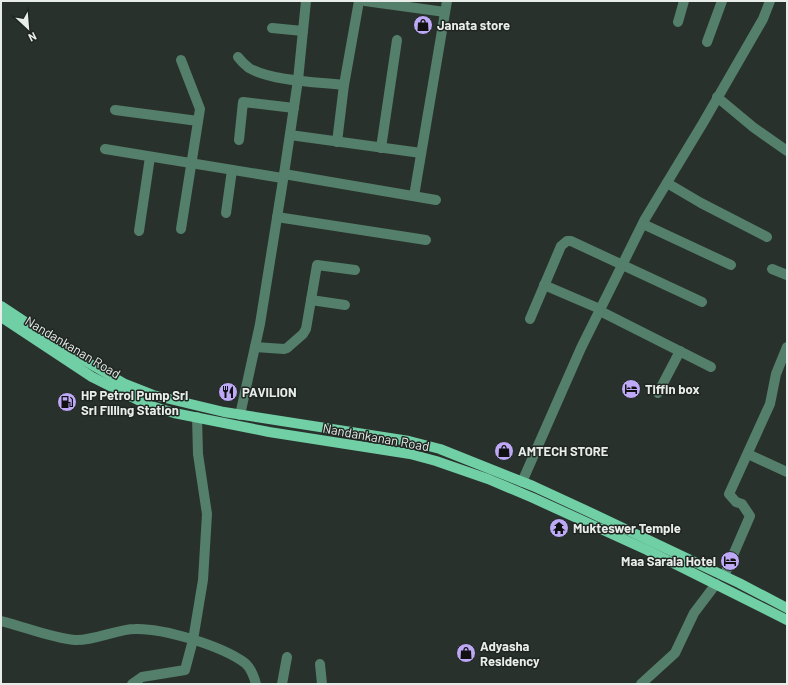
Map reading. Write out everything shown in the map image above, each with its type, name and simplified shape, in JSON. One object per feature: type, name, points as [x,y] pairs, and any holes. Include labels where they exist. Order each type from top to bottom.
[{"type":"main road","name":"Nandankanan Road","points":[[1,306],[76,356],[125,384],[153,395],[240,415],[409,441],[440,449],[591,512],[787,608]]},
{"type":"main road","name":"Nandankanan Road","points":[[1,317],[92,377],[148,405],[174,413],[265,431],[410,454],[436,461],[488,479],[533,498],[647,550],[787,620]]},
{"type":"main road","points":[[265,431],[267,420]]},
{"type":"street","points":[[240,415],[255,347],[277,217],[298,80],[306,1]]},
{"type":"street","points":[[337,142],[344,85],[359,1]]},
{"type":"street","points":[[370,1],[445,12]]},
{"type":"street","points":[[414,196],[447,1]]},
{"type":"street","points":[[678,22],[684,1]]},
{"type":"street","points":[[707,42],[722,1]]},
{"type":"street","points":[[522,482],[581,348],[643,224],[764,19],[770,1]]},
{"type":"street","points":[[272,28],[303,31]]},
{"type":"street","points":[[381,148],[397,40]]},
{"type":"street","points":[[238,57],[248,67],[266,74],[298,80],[344,85]]},
{"type":"street","points":[[181,60],[200,108],[181,229]]},
{"type":"street","points":[[717,97],[753,127],[787,151]]},
{"type":"street","points":[[239,140],[243,102],[294,108]]},
{"type":"street","points":[[115,110],[198,121]]},
{"type":"street","points":[[290,135],[421,153]]},
{"type":"street","points":[[105,149],[232,170],[283,176],[436,200]]},
{"type":"street","points":[[139,231],[150,157]]},
{"type":"street","points":[[226,214],[232,170]]},
{"type":"street","points":[[667,183],[701,203],[767,237]]},
{"type":"street","points":[[277,217],[426,240]]},
{"type":"street","points":[[643,224],[731,265]]},
{"type":"street","points":[[530,319],[561,246],[567,241],[571,241],[702,302]]},
{"type":"street","points":[[255,347],[280,350],[287,348],[305,332],[317,265],[354,270]]},
{"type":"street","points":[[772,269],[787,275]]},
{"type":"street","points":[[544,285],[600,310],[711,367]]},
{"type":"street","points":[[311,300],[345,306]]},
{"type":"street","points":[[724,576],[750,516],[742,504],[736,502],[730,494],[770,404],[776,374],[787,347]]},
{"type":"street","points":[[658,393],[680,351]]},
{"type":"street","points":[[132,684],[142,677],[185,670],[193,640],[203,580],[207,514],[198,454],[197,417]]},
{"type":"street","points":[[748,454],[787,472]]},
{"type":"street","points":[[641,684],[675,653],[694,614],[716,584]]},
{"type":"street","points":[[1,621],[37,632],[76,640],[103,636],[134,628],[163,631],[228,653],[246,663],[250,668],[256,684]]},
{"type":"street","points":[[282,684],[287,658]]},
{"type":"street","points":[[320,664],[322,684]]},
{"type":"street","points":[[159,674],[161,684]]},
{"type":"place","name":"Janata store","points":[[423,25]]},
{"type":"place","name":"Tiffin box","points":[[631,389]]},
{"type":"place","name":"PAVILION","points":[[228,392]]},
{"type":"place","name":"HP Petrol Pump Sri Sri Filling Station","points":[[67,402]]},
{"type":"place","name":"AMTECH STORE","points":[[504,451]]},
{"type":"place","name":"Mukteswer Temple","points":[[559,528]]},
{"type":"place","name":"Maa Sarala Hotel","points":[[730,561]]},
{"type":"place","name":"Adyasha Residency","points":[[466,653]]}]
